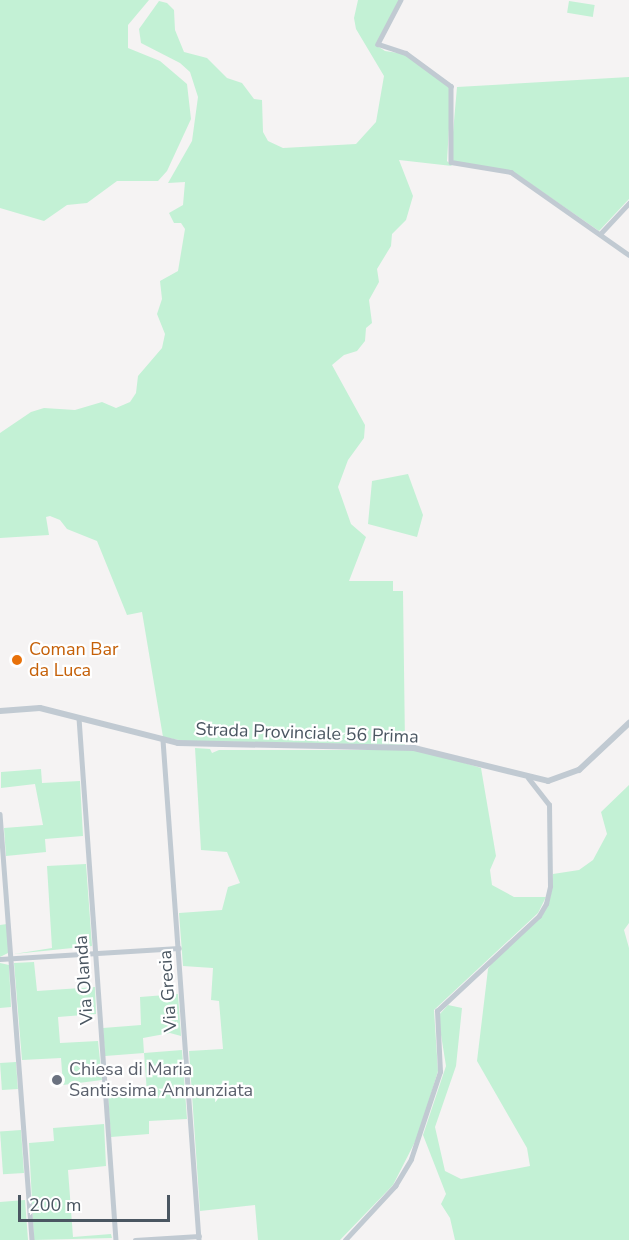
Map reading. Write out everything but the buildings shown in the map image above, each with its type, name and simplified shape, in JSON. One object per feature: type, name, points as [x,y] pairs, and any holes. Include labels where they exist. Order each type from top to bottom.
[{"type":"street","points":[[401,0],[378,44],[382,49],[406,52],[450,86],[451,162],[511,172],[629,255]]},
{"type":"street","points":[[600,234],[629,203]]},
{"type":"street","name":"Strada Provinciale 56 Prima","points":[[0,711],[31,707],[163,740],[229,746],[407,747],[548,781],[573,773],[629,723]]},
{"type":"street","name":"Via Olanda","points":[[79,718],[116,1240]]},
{"type":"street","name":"Via Grecia","points":[[163,740],[199,1238]]},
{"type":"street","points":[[345,1240],[395,1186],[417,1143],[440,1072],[437,1011],[539,916],[546,904],[550,886],[549,805],[528,778]]},
{"type":"street","points":[[0,814],[32,1240]]},
{"type":"street","points":[[0,959],[179,948]]},
{"type":"street","points":[[135,1240],[199,1238]]},
{"type":"green space","points":[[0,0],[149,0],[128,25],[128,48],[160,61],[187,84],[191,119],[167,171],[158,181],[117,181],[87,203],[67,205],[44,221],[0,208]]},
{"type":"green space","points":[[358,0],[399,0],[376,45],[385,51],[405,54],[449,86],[451,95],[447,161],[452,166],[399,160],[413,196],[406,220],[392,234],[391,246],[377,269],[379,282],[369,300],[372,323],[366,328],[365,341],[357,351],[344,355],[332,365],[365,425],[364,438],[348,460],[338,487],[351,524],[366,537],[349,581],[393,581],[393,591],[403,591],[405,745],[184,741],[163,737],[142,612],[127,615],[97,541],[67,529],[60,520],[50,516],[46,517],[49,535],[0,538],[0,433],[31,412],[44,408],[75,410],[102,402],[116,408],[130,402],[136,393],[138,376],[162,348],[165,334],[157,314],[162,299],[160,281],[178,271],[185,229],[181,223],[174,223],[169,213],[183,205],[185,182],[168,183],[192,141],[198,97],[190,72],[180,63],[141,43],[139,29],[159,1],[167,3],[174,10],[175,30],[184,52],[207,58],[227,78],[242,83],[254,99],[262,100],[263,132],[268,141],[283,148],[356,144],[376,122],[384,76],[356,29],[354,18]]},
{"type":"green space","points":[[569,1],[595,5],[593,17],[567,13]]},
{"type":"green space","points":[[629,77],[629,199],[599,231],[512,171],[454,162],[451,155],[457,87]]},
{"type":"green space","points":[[408,474],[423,515],[417,537],[368,524],[372,481]]},
{"type":"green space","points":[[195,748],[210,749],[212,753],[219,750],[407,750],[429,752],[481,768],[496,856],[490,870],[492,885],[514,897],[546,897],[538,913],[434,1010],[438,1071],[418,1136],[393,1185],[340,1240],[258,1240],[255,1205],[200,1211],[189,1051],[223,1049],[219,1001],[211,1000],[213,968],[183,966],[179,913],[222,910],[228,887],[240,883],[227,852],[201,850]]},
{"type":"green space","points":[[41,769],[42,783],[80,781],[83,836],[45,839],[46,852],[6,856],[4,828],[43,825],[35,784],[1,788],[1,772]]},
{"type":"green space","points":[[629,785],[629,923],[624,930],[629,948],[629,1240],[455,1240],[450,1218],[441,1204],[446,1194],[423,1135],[446,1066],[438,1016],[448,1005],[462,1008],[456,1066],[435,1127],[445,1171],[461,1179],[530,1166],[527,1148],[477,1061],[488,969],[496,956],[542,916],[550,898],[553,874],[579,870],[593,860],[607,834],[601,812]]},
{"type":"green space","points":[[86,864],[92,946],[14,954],[52,948],[47,866]]},
{"type":"green space","points":[[7,924],[10,952],[0,957],[0,925]]},
{"type":"green space","points":[[34,962],[37,991],[95,987],[96,1014],[58,1017],[60,1043],[98,1041],[102,1080],[63,1085],[61,1058],[22,1060],[14,963]]},
{"type":"green space","points":[[0,963],[9,965],[11,1007],[0,1008]]},
{"type":"green space","points":[[178,994],[181,1036],[170,1033],[143,1038],[144,1053],[105,1056],[103,1028],[141,1025],[140,997]]},
{"type":"green space","points":[[182,1050],[187,1119],[149,1121],[149,1134],[111,1137],[108,1096],[147,1093],[144,1053]]},
{"type":"green space","points":[[16,1062],[18,1089],[2,1090],[0,1063]]},
{"type":"green space","points":[[104,1124],[106,1166],[68,1170],[73,1237],[111,1234],[112,1238],[34,1240],[29,1143],[54,1141],[53,1128]]},
{"type":"green space","points":[[21,1130],[24,1173],[3,1174],[0,1131]]},
{"type":"green space","points":[[25,1200],[28,1240],[0,1240],[0,1202]]},
{"type":"place","name":"Coman Bar da Luca","points":[[17,660]]},
{"type":"place","name":"Chiesa di Maria Santissima Annunziata","points":[[57,1080]]}]
